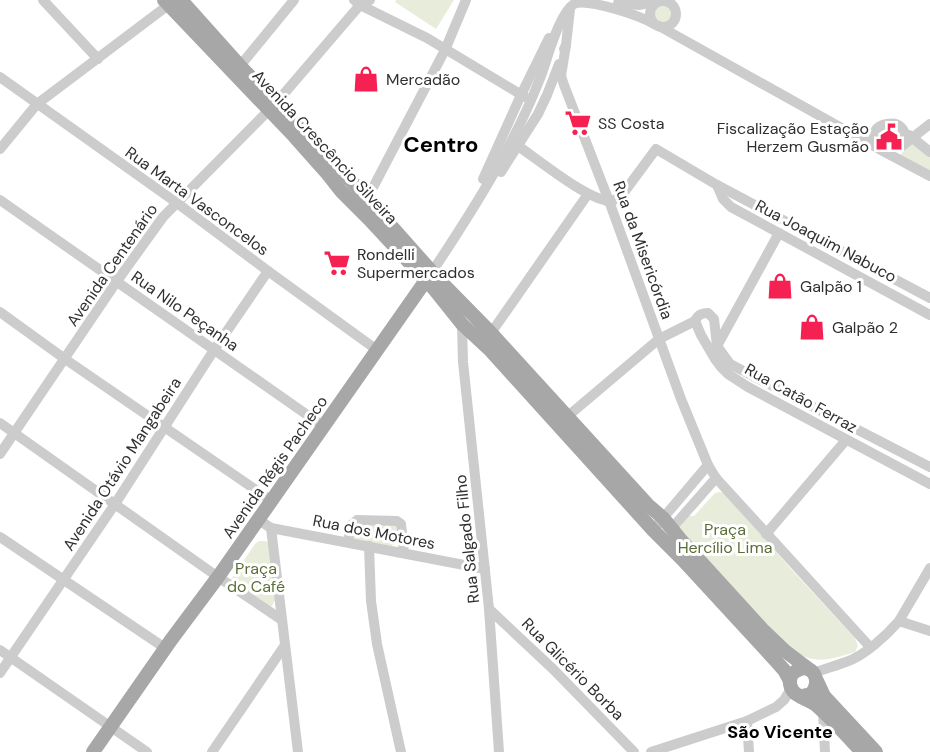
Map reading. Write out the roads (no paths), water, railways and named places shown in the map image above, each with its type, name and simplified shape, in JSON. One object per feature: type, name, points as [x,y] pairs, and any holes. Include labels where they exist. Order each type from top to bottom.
[{"type":"main road","name":"Avenida Crescêncio Silveira","points":[[172,1],[240,66],[326,172],[346,186],[487,338],[653,530]]},
{"type":"main road","name":"Avenida Crescêncio Silveira","points":[[172,1],[273,107]]},
{"type":"main road","name":"Avenida Crescêncio Silveira","points":[[429,276],[462,324],[487,338],[568,416],[667,523]]},
{"type":"main road","name":"Avenida Régis Pacheco","points":[[93,752],[165,648],[259,520],[429,276]]},
{"type":"main road","points":[[667,523],[762,630],[814,675],[824,696],[876,752]]},
{"type":"main road","points":[[653,530],[777,661],[794,689],[824,712],[862,752]]},
{"type":"main road","points":[[801,669],[814,675],[817,686],[811,694],[794,689],[793,673],[797,670],[801,669]]},
{"type":"street","points":[[42,0],[98,58]]},
{"type":"street","points":[[240,66],[294,0]]},
{"type":"street","points":[[363,204],[445,50],[466,0]]},
{"type":"street","points":[[607,0],[637,5],[665,1],[670,3],[676,13],[672,23],[666,27],[656,25],[650,17],[653,5],[659,2]]},
{"type":"street","points":[[0,149],[37,104],[172,1]]},
{"type":"street","points":[[361,2],[541,106]]},
{"type":"street","name":"Avenida Centenário","points":[[0,454],[163,217],[273,107],[361,2]]},
{"type":"street","points":[[570,3],[602,4],[638,15],[930,176]]},
{"type":"street","points":[[570,3],[562,18],[516,142],[588,194],[609,201]]},
{"type":"street","points":[[566,45],[570,3]]},
{"type":"street","name":"Avenida Régis Pacheco","points":[[461,228],[521,95],[570,3]]},
{"type":"street","name":"Avenida Régis Pacheco","points":[[429,276],[489,189],[516,142],[541,106],[566,45]]},
{"type":"street","name":"Rua da Misericórdia","points":[[566,45],[561,76],[564,85],[681,399],[708,465]]},
{"type":"street","name":"Rua Marta Vasconcelos","points":[[0,77],[177,203],[376,350]]},
{"type":"street","points":[[930,124],[913,137],[896,151],[889,153],[881,150],[874,138],[881,125],[890,123],[901,128],[913,137],[930,152]]},
{"type":"street","points":[[901,128],[904,139],[902,146]]},
{"type":"street","name":"Rua Joaquim Nabuco","points":[[609,201],[622,195],[656,149],[717,185],[930,298]]},
{"type":"street","name":"Rua Joaquim Nabuco","points":[[717,185],[727,204],[930,315]]},
{"type":"street","points":[[487,338],[588,194]]},
{"type":"street","name":"Rua Nilo Peçanha","points":[[0,200],[323,426]]},
{"type":"street","points":[[717,346],[779,233]]},
{"type":"street","name":"Avenida Otávio Mangabeira","points":[[0,673],[268,272]]},
{"type":"street","points":[[0,312],[272,501]]},
{"type":"street","points":[[568,416],[659,339],[695,321],[697,316],[703,313],[708,313],[714,319],[717,346]]},
{"type":"street","name":"Rua Catão Ferraz","points":[[695,321],[715,359],[728,374],[748,387],[930,484]]},
{"type":"street","name":"Rua Salgado Filho","points":[[462,324],[463,362],[489,609],[499,752]]},
{"type":"street","name":"Rua Catão Ferraz","points":[[717,346],[726,359],[737,368],[930,467]]},
{"type":"street","points":[[0,423],[282,620]]},
{"type":"street","points":[[766,534],[846,440]]},
{"type":"street","points":[[667,523],[708,465],[716,478],[870,647]]},
{"type":"street","points":[[653,530],[667,523],[716,478]]},
{"type":"street","name":"Rua dos Motores","points":[[259,520],[271,528],[485,569]]},
{"type":"street","points":[[348,542],[351,525],[357,520],[396,521],[401,524],[404,553]]},
{"type":"street","points":[[271,528],[298,752]]},
{"type":"street","points":[[0,537],[165,648]]},
{"type":"street","points":[[369,546],[371,601],[377,644],[401,752]]},
{"type":"street","points":[[814,675],[859,656],[893,628],[930,568]]},
{"type":"street","name":"Rua Glicério Borba","points":[[489,609],[553,669],[634,752]]},
{"type":"street","points":[[899,621],[930,631]]},
{"type":"street","points":[[212,752],[285,645]]},
{"type":"street","points":[[0,650],[147,752]]},
{"type":"street","points":[[651,752],[747,721],[776,707],[794,689]]},
{"type":"street","points":[[824,712],[825,752]]},
{"type":"street","points":[[747,721],[749,752]]},
{"type":"place","name":"Mercadão","points":[[366,79]]},
{"type":"place","name":"SS Costa","points":[[578,123]]},
{"type":"place","name":"Fiscalização Estação Herzem Gusmão","points":[[889,137]]},
{"type":"place","name":"Rondelli Supermercados","points":[[337,263]]},
{"type":"place","name":"Galpão 1","points":[[780,286]]},
{"type":"place","name":"Galpão 2","points":[[812,327]]},
{"type":"district","name":"Centro","points":[[441,144]]},
{"type":"district","name":"São Vicente","points":[[780,732]]},
{"type":"park label","name":"Praça Hercílio Lima","points":[[725,538]]},
{"type":"park label","name":"Praça do Café","points":[[256,577]]}]
